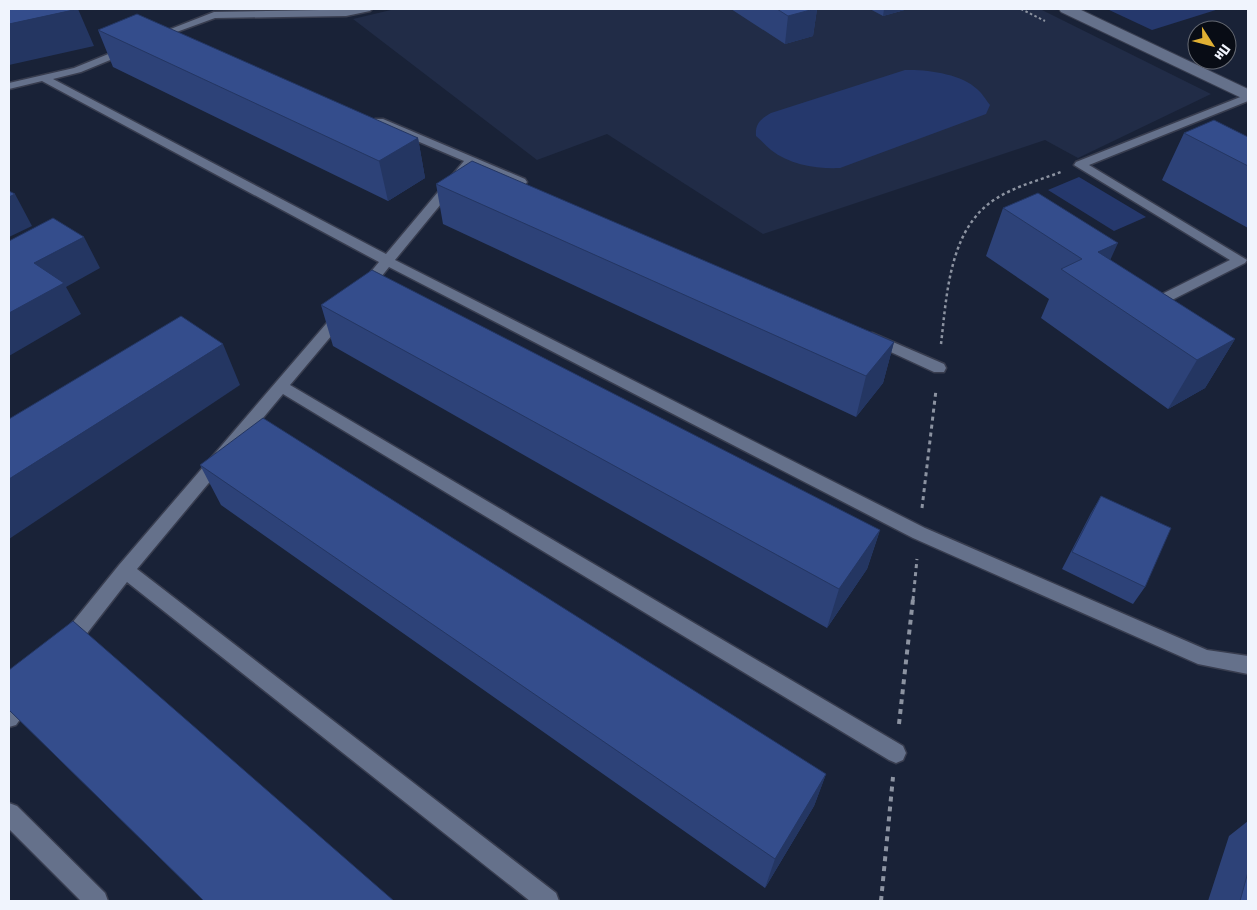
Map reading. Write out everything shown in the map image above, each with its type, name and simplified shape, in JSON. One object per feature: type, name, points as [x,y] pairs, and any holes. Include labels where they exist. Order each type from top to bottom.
[{"type":"street","points":[[1067,9],[1248,97]]},
{"type":"lane","points":[[186,40],[163,34],[214,15],[306,11],[346,14],[367,9]]},
{"type":"lane","points":[[9,86],[76,70],[140,44]]},
{"type":"lane","points":[[43,78],[388,261],[919,533],[1205,658],[1248,665]]},
{"type":"lane","points":[[1080,165],[1248,97]]},
{"type":"lane","points":[[370,117],[534,188]]},
{"type":"lane","points":[[58,656],[125,570],[388,261],[471,160]]},
{"type":"lane","points":[[1080,165],[1240,260],[1161,300]]},
{"type":"lane","points":[[858,332],[938,368]]},
{"type":"lane","points":[[280,386],[896,753]]},
{"type":"lane","points":[[125,570],[548,901]]},
{"type":"lane","points":[[9,718],[33,687]]},
{"type":"lane","points":[[9,814],[96,901]]},
{"type":"path","points":[[881,901],[919,533],[949,282],[962,240],[978,212],[994,198],[1080,165]]},
{"type":"shaded area","points":[[395,9],[1040,9],[1211,94],[1078,158],[1045,140],[763,234],[607,134],[537,160],[353,19]]},
{"type":"shaded area","points":[[1107,9],[1219,9],[1152,30]]},
{"type":"shaded area","points":[[905,70],[923,70],[953,76],[970,84],[981,92],[990,105],[986,114],[840,168],[813,167],[795,163],[778,155],[756,136],[759,122],[771,113]]},
{"type":"shaded area","points":[[1079,177],[1146,217],[1114,231],[1048,190]]},
{"type":"building","points":[[9,9],[78,9],[9,24]]},
{"type":"building","points":[[777,9],[814,9],[788,16]]},
{"type":"building","points":[[137,14],[418,138],[379,161],[98,30]]},
{"type":"building","points":[[1214,120],[1248,137],[1248,166],[1184,133]]},
{"type":"building","points":[[472,161],[894,342],[866,376],[436,184]]},
{"type":"building","points":[[9,191],[15,194],[9,197]]},
{"type":"building","points":[[1038,193],[1118,243],[1098,252],[1235,339],[1197,360],[1061,269],[1082,259],[1003,208]]},
{"type":"building","points":[[53,218],[84,237],[34,263],[64,283],[9,313],[9,241]]},
{"type":"building","points":[[372,270],[880,530],[839,589],[321,305]]},
{"type":"building","points":[[181,316],[223,344],[9,479],[9,419]]},
{"type":"building","points":[[263,418],[826,774],[775,859],[200,465]]},
{"type":"building","points":[[1101,496],[1171,528],[1145,587],[1072,552]]},
{"type":"building","points":[[73,621],[394,901],[204,901],[9,710],[9,670]]},
{"type":"building","points":[[1248,872],[1248,901],[1240,901]]}]
